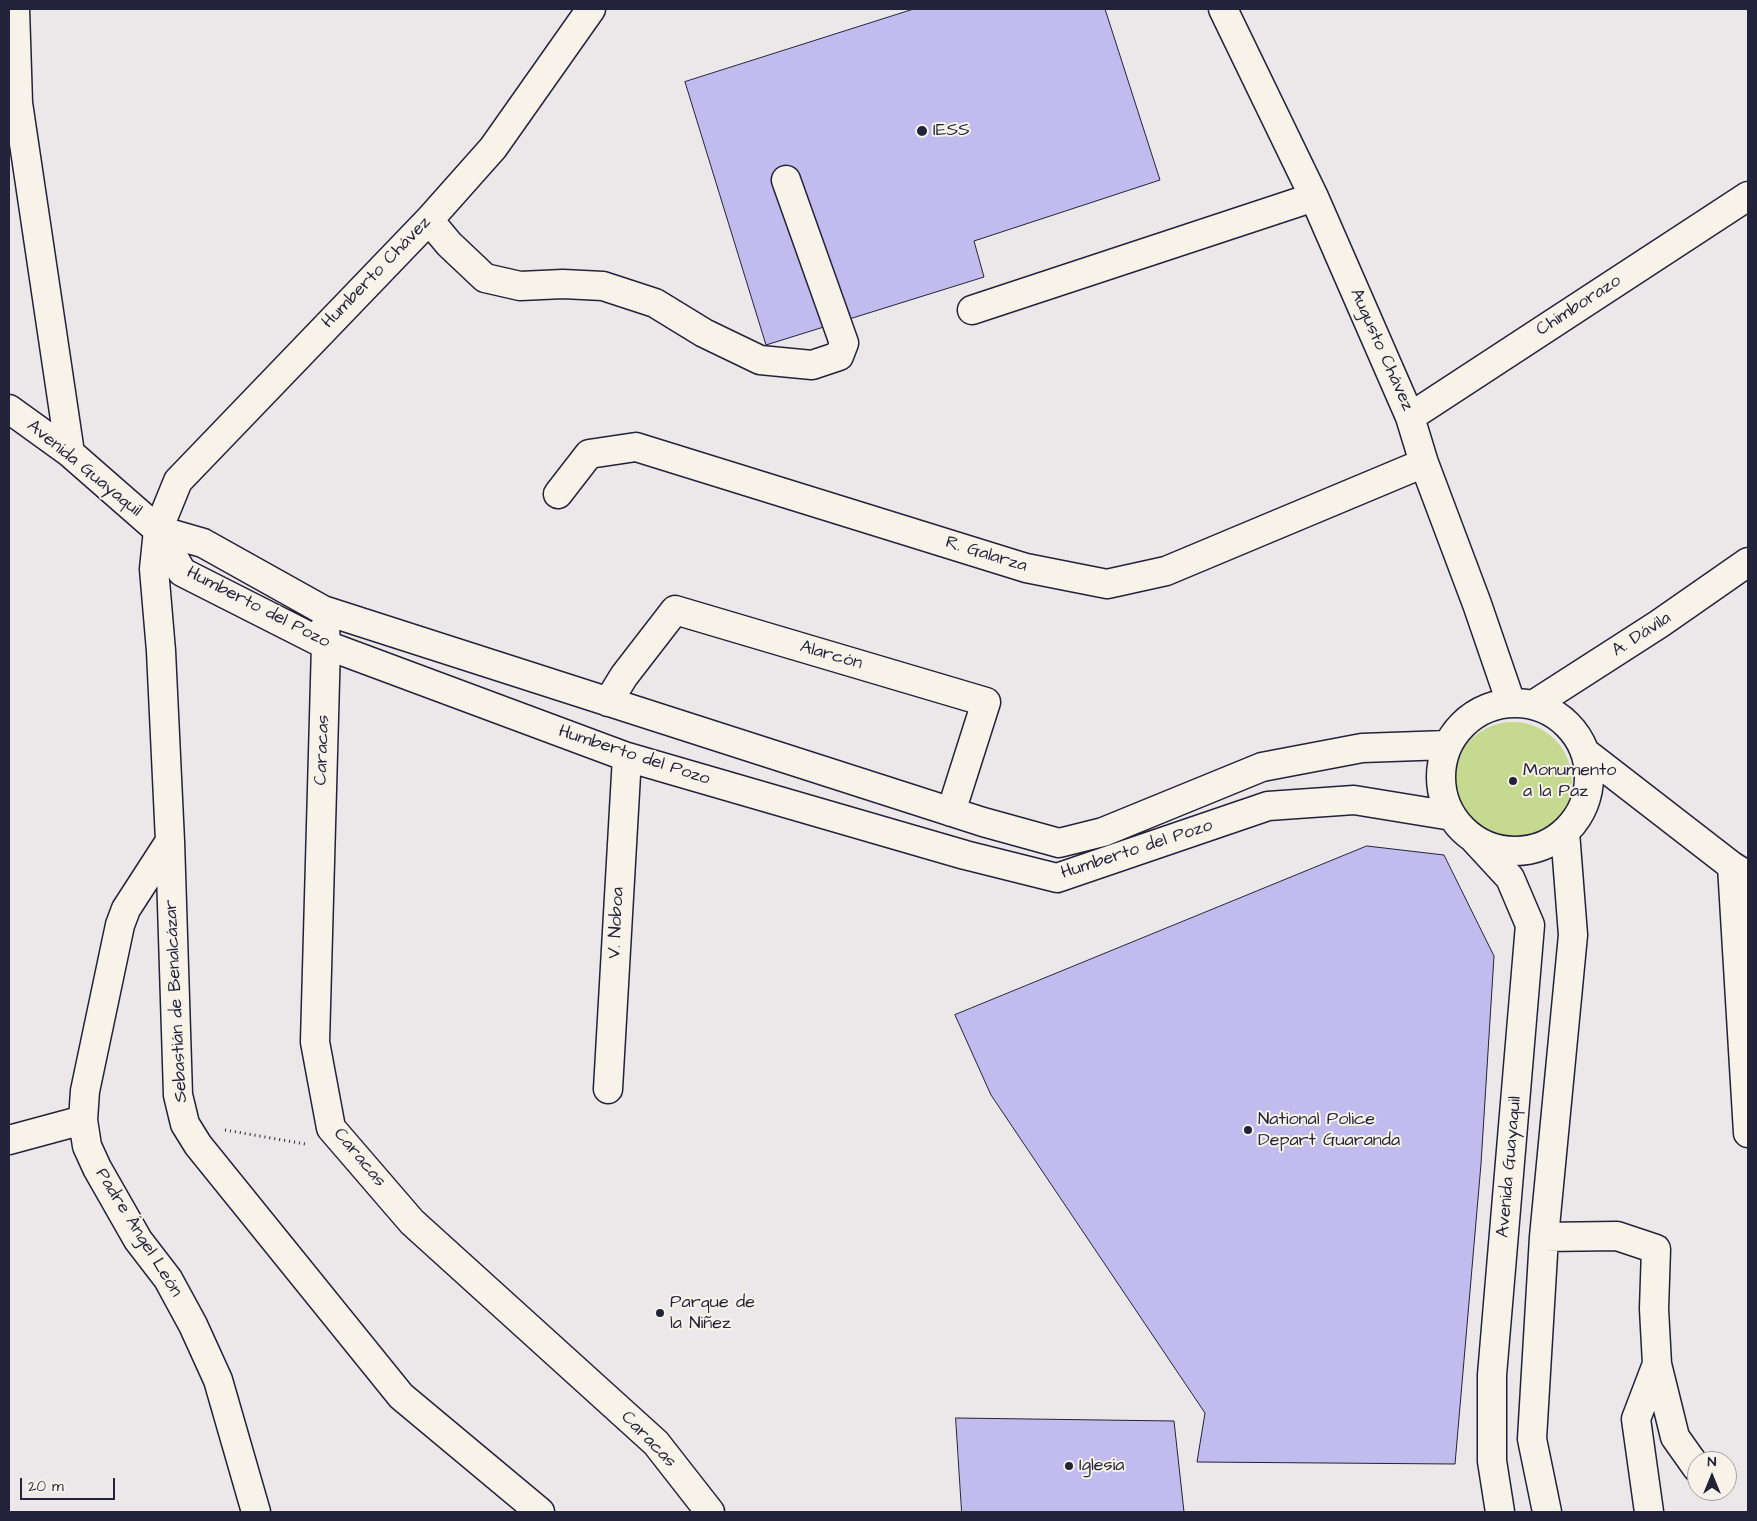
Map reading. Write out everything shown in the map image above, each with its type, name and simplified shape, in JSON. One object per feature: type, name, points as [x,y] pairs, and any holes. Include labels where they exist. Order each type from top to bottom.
[{"type":"street","points":[[15,9],[18,103],[70,453]]},
{"type":"street","name":"Humberto Chávez","points":[[158,530],[178,481],[429,220],[493,148],[590,9]]},
{"type":"street","name":"Augusto Chávez","points":[[1223,9],[1314,197],[1410,417],[1424,464],[1477,604],[1522,704]]},
{"type":"street","points":[[429,220],[449,244],[485,278],[520,286],[563,284],[604,286],[655,303],[704,333],[760,360],[812,365],[839,356],[844,343],[786,180]]},
{"type":"street","name":"Chimborazo","points":[[1410,417],[1748,196]]},
{"type":"street","points":[[972,310],[1314,197]]},
{"type":"street","name":"Avenida Guayaquil","points":[[9,409],[70,453],[158,530]]},
{"type":"street","name":"R. Galarza","points":[[558,494],[589,454],[636,447],[1026,568],[1107,584],[1166,571],[1424,464]]},
{"type":"street","name":"Humberto del Pozo","points":[[158,530],[203,543],[323,610],[951,812],[1059,843],[1103,832],[1262,766],[1362,748],[1447,745]]},
{"type":"street","name":"Humberto del Pozo","points":[[158,530],[182,572],[326,645],[627,757],[965,855],[1057,878],[1268,806],[1354,800],[1452,816]]},
{"type":"street","name":"Sebastián de Benalcázar","points":[[158,530],[154,569],[161,651],[170,840],[178,1095],[186,1124],[198,1145],[401,1396],[540,1512]]},
{"type":"street","name":"A. Dávila","points":[[1522,704],[1659,624],[1748,562]]},
{"type":"street","name":"Caracas","points":[[323,610],[326,645],[315,1042],[331,1128],[412,1222],[656,1442],[710,1512]]},
{"type":"street","name":"Alarcón","points":[[608,702],[624,676],[675,610],[986,702],[951,812]]},
{"type":"street","points":[[1522,704],[1556,715],[1574,731],[1586,753],[1590,774],[1588,795],[1579,815],[1565,832],[1544,845],[1521,851],[1496,849],[1474,839],[1462,829],[1452,816],[1442,793],[1440,769],[1447,745],[1458,728],[1473,715],[1491,706],[1522,704]]},
{"type":"street","points":[[1586,753],[1740,871],[1748,1134]]},
{"type":"street","name":"V. Noboa","points":[[608,1088],[627,757]]},
{"type":"street","points":[[1547,1512],[1532,1439],[1544,1238],[1573,935],[1565,832]]},
{"type":"street","name":"Avenida Guayaquil","points":[[1474,839],[1510,878],[1530,926],[1492,1375],[1492,1461],[1500,1512]]},
{"type":"street","name":"Padre Ángel León","points":[[170,840],[126,909],[120,926],[85,1091],[83,1120],[87,1146],[97,1168],[138,1240],[168,1279],[193,1324],[218,1380],[256,1512]]},
{"type":"street","points":[[9,1140],[83,1120]]},
{"type":"street","points":[[1544,1238],[1617,1236],[1656,1249],[1654,1309],[1657,1364],[1675,1437],[1687,1454]]},
{"type":"street","points":[[1649,1512],[1636,1420],[1657,1364]]},
{"type":"path","points":[[186,1124],[352,1152]]},
{"type":"green space","points":[[1513,722],[1535,727],[1546,732],[1562,748],[1567,759],[1572,781],[1567,803],[1562,814],[1546,830],[1535,835],[1513,840],[1491,835],[1480,830],[1464,814],[1459,803],[1454,781],[1459,759],[1464,748],[1480,732],[1491,727]]},
{"type":"building","name":"IESS","points":[[914,9],[1105,9],[1160,180],[974,241],[984,277],[766,345],[685,82]]},
{"type":"building","name":"National Police Depart Guaranda","points":[[1367,846],[1444,855],[1494,956],[1481,1164],[1455,1464],[1197,1462],[1205,1413],[991,1095],[955,1015]]},
{"type":"building","name":"Iglesia","points":[[956,1418],[1174,1421],[1184,1512],[962,1512]]},
{"type":"place","name":"IESS","points":[[922,131]]},
{"type":"place","name":"Monumento a la Paz","points":[[1513,781]]},
{"type":"place","name":"National Police Depart Guaranda","points":[[1248,1130]]},
{"type":"place","name":"Parque de la Niñez","points":[[660,1313]]},
{"type":"place","name":"Iglesia","points":[[1069,1466]]}]
